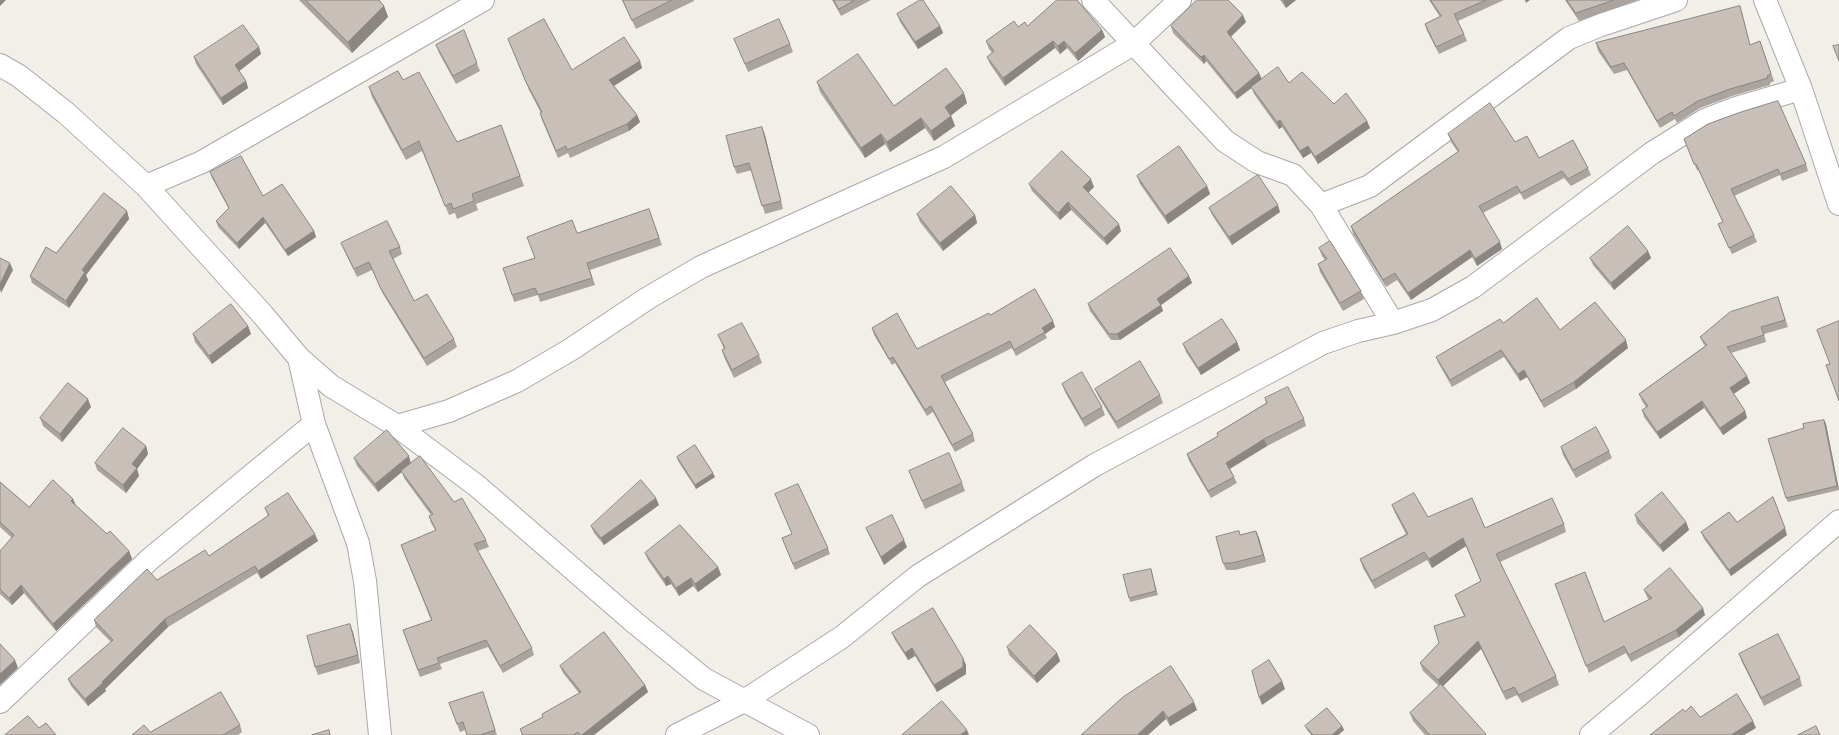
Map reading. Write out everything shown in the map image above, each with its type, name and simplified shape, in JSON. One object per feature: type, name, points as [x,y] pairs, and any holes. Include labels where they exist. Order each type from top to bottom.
[{"type":"street","points":[[146,186],[202,162],[483,0]]},
{"type":"street","points":[[1093,0],[1225,141],[1256,162],[1293,175],[1321,205],[1393,323]]},
{"type":"street","points":[[397,426],[449,411],[517,381],[570,350],[648,298],[701,267],[944,157],[1133,44],[1180,0]]},
{"type":"street","points":[[1321,205],[1370,186],[1569,38],[1601,25],[1676,0]]},
{"type":"street","points":[[1765,0],[1801,89],[1839,204]]},
{"type":"street","points":[[0,65],[19,76],[66,113],[146,186],[263,315],[299,358],[331,386],[397,426],[477,486],[634,622],[704,679],[808,735]]},
{"type":"street","points":[[677,735],[744,701],[842,637],[918,576],[1096,465],[1323,343],[1358,330],[1393,323],[1432,310],[1473,287],[1652,153],[1705,120],[1736,108],[1801,89]]},
{"type":"street","points":[[299,358],[314,424],[358,543],[365,581],[380,735]]},
{"type":"street","points":[[0,702],[150,559],[314,424]]},
{"type":"street","points":[[1591,735],[1839,521]]},
{"type":"building","points":[[306,0],[379,0],[384,6],[348,42]]},
{"type":"building","points":[[623,0],[672,0],[632,20]]},
{"type":"building","points":[[834,0],[855,0],[839,9]]},
{"type":"building","points":[[920,0],[923,0],[940,26],[915,42],[897,14]]},
{"type":"building","points":[[1057,0],[1077,0],[1102,30],[1075,53],[1064,41],[1058,46],[1053,41],[1003,78],[987,57],[994,51],[986,41],[1014,21],[1018,27],[1025,22],[1027,26]]},
{"type":"building","points":[[1197,0],[1228,0],[1243,15],[1227,32],[1259,73],[1235,93],[1204,55],[1201,57],[1171,26]]},
{"type":"building","points":[[1431,0],[1486,0],[1454,14],[1464,34],[1436,47],[1425,24],[1441,16]]},
{"type":"building","points":[[1567,0],[1614,0],[1576,13]]},
{"type":"building","points":[[1740,6],[1750,45],[1760,41],[1771,74],[1767,76],[1768,78],[1730,89],[1698,101],[1674,116],[1672,112],[1657,121],[1624,63],[1611,67],[1596,43]]},
{"type":"building","points":[[544,19],[572,70],[624,37],[640,61],[609,80],[637,115],[627,124],[567,150],[566,146],[556,151],[540,113],[542,112],[526,82],[508,39]]},
{"type":"building","points":[[779,19],[790,44],[745,64],[734,39]]},
{"type":"building","points":[[243,25],[259,47],[235,65],[246,81],[221,98],[194,57]]},
{"type":"building","points":[[464,30],[477,63],[453,76],[436,45]]},
{"type":"building","points":[[1839,45],[1839,61],[1833,46]]},
{"type":"building","points":[[858,54],[894,106],[946,68],[964,93],[945,107],[951,116],[931,131],[921,118],[887,142],[881,134],[861,148],[817,82]]},
{"type":"building","points":[[1278,67],[1289,83],[1302,72],[1334,104],[1346,93],[1367,121],[1315,157],[1308,146],[1300,151],[1280,120],[1277,122],[1251,87]]},
{"type":"building","points":[[398,71],[403,80],[419,72],[457,142],[501,125],[520,176],[472,194],[474,201],[453,209],[451,203],[445,206],[419,141],[402,150],[369,87]]},
{"type":"building","points":[[1778,101],[1806,164],[1780,174],[1778,169],[1731,189],[1754,235],[1729,248],[1718,224],[1723,222],[1696,164],[1694,164],[1684,139],[1708,124]]},
{"type":"building","points":[[1490,103],[1515,142],[1527,136],[1539,158],[1573,140],[1588,168],[1568,179],[1562,171],[1521,193],[1517,186],[1479,206],[1500,242],[1475,259],[1470,250],[1408,293],[1395,273],[1383,280],[1351,226],[1459,151],[1448,134]]},
{"type":"building","points":[[762,127],[781,201],[762,206],[749,163],[734,167],[726,136]]},
{"type":"building","points":[[1179,146],[1207,186],[1165,216],[1137,176]]},
{"type":"building","points":[[1062,151],[1091,179],[1083,187],[1119,224],[1104,238],[1068,202],[1058,213],[1029,184]]},
{"type":"building","points":[[241,156],[263,196],[282,184],[314,231],[285,250],[263,217],[237,243],[216,221],[229,208],[210,172]]},
{"type":"building","points":[[1258,175],[1278,205],[1229,237],[1209,208]]},
{"type":"building","points":[[951,186],[975,215],[940,243],[917,214]]},
{"type":"building","points":[[104,193],[127,211],[82,270],[85,272],[66,301],[30,276],[46,247],[56,253]]},
{"type":"building","points":[[649,209],[659,238],[587,263],[592,278],[538,295],[535,288],[512,295],[503,268],[535,258],[527,237],[572,220],[577,233]]},
{"type":"building","points":[[387,221],[400,247],[389,251],[414,301],[427,294],[454,339],[424,358],[380,287],[369,262],[354,269],[341,243]]},
{"type":"building","points":[[1628,226],[1648,251],[1611,283],[1590,258]]},
{"type":"building","points":[[1330,241],[1361,291],[1340,303],[1318,264],[1327,259],[1319,248]]},
{"type":"building","points":[[1170,248],[1189,276],[1157,299],[1161,305],[1117,334],[1109,334],[1088,304]]},
{"type":"building","points":[[0,258],[10,263],[0,284]]},
{"type":"building","points":[[1035,289],[1053,321],[1042,328],[1045,332],[1014,350],[1010,341],[941,376],[973,434],[952,445],[931,406],[925,410],[893,357],[889,359],[872,328],[897,313],[917,349],[989,313],[990,315]]},
{"type":"building","points":[[1778,297],[1785,320],[1761,327],[1764,335],[1727,347],[1747,376],[1730,388],[1745,411],[1720,428],[1702,401],[1657,432],[1642,410],[1648,406],[1639,394],[1707,345],[1700,337],[1730,312]]},
{"type":"building","points":[[1537,298],[1560,330],[1595,302],[1626,340],[1574,382],[1541,401],[1524,370],[1518,374],[1501,350],[1450,380],[1436,357],[1500,319],[1503,323]]},
{"type":"building","points":[[231,304],[248,326],[209,356],[193,334]]},
{"type":"building","points":[[1222,319],[1237,342],[1198,368],[1183,344]]},
{"type":"building","points":[[1839,321],[1839,401],[1826,365],[1830,364],[1817,330]]},
{"type":"building","points":[[742,323],[759,355],[732,370],[722,350],[725,348],[718,335]]},
{"type":"building","points":[[1140,361],[1160,395],[1116,422],[1095,389]]},
{"type":"building","points":[[1082,372],[1102,407],[1082,419],[1062,384]]},
{"type":"building","points":[[68,383],[88,399],[60,434],[40,418]]},
{"type":"building","points":[[1288,387],[1304,419],[1264,439],[1226,463],[1234,477],[1208,491],[1187,454],[1218,436],[1217,433],[1267,403],[1265,398]]},
{"type":"building","points":[[1824,420],[1837,486],[1786,498],[1768,439],[1804,428],[1803,424]]},
{"type":"building","points":[[1596,427],[1609,451],[1573,470],[1561,447]]},
{"type":"building","points":[[123,428],[146,446],[132,464],[137,468],[123,485],[95,463]]},
{"type":"building","points":[[387,430],[409,456],[375,484],[354,458]]},
{"type":"building","points":[[695,445],[713,473],[695,485],[677,457]]},
{"type":"building","points":[[949,453],[962,483],[922,501],[909,471]]},
{"type":"building","points":[[420,456],[454,502],[462,498],[486,540],[474,544],[532,648],[500,666],[486,640],[437,658],[439,663],[418,670],[403,630],[432,620],[401,545],[436,530],[429,516],[433,514],[401,471]]},
{"type":"building","points":[[53,480],[73,499],[71,501],[107,534],[110,531],[129,551],[53,624],[21,585],[9,598],[0,589],[0,551],[14,535],[0,522],[0,482],[29,507]]},
{"type":"building","points":[[641,480],[656,498],[601,538],[591,526]]},
{"type":"building","points":[[798,484],[828,548],[793,564],[782,538],[792,534],[775,494]]},
{"type":"building","points":[[1662,492],[1686,522],[1660,545],[1635,515]]},
{"type":"building","points":[[288,493],[315,534],[258,571],[255,566],[165,619],[102,682],[103,683],[85,699],[68,679],[113,640],[94,620],[147,569],[157,580],[205,550],[209,556],[269,515],[265,508]]},
{"type":"building","points":[[1414,493],[1428,517],[1472,498],[1485,528],[1552,498],[1564,524],[1496,554],[1556,676],[1519,695],[1514,687],[1503,692],[1478,641],[1438,680],[1420,663],[1439,643],[1434,626],[1465,616],[1455,595],[1481,581],[1463,538],[1429,559],[1424,552],[1372,581],[1360,559],[1408,534],[1392,505]]},
{"type":"building","points":[[1773,497],[1785,528],[1729,570],[1701,532],[1729,512],[1737,522]]},
{"type":"building","points":[[892,515],[904,540],[881,557],[866,528]]},
{"type":"building","points":[[680,525],[718,567],[695,584],[691,578],[676,588],[668,576],[664,579],[645,553]]},
{"type":"building","points":[[1239,531],[1240,535],[1256,531],[1263,555],[1232,563],[1223,563],[1216,537]]},
{"type":"building","points":[[1670,568],[1703,608],[1676,630],[1629,655],[1624,646],[1586,666],[1555,584],[1585,572],[1604,622],[1652,598],[1644,590]]},
{"type":"building","points":[[1151,569],[1156,591],[1129,598],[1123,575]]},
{"type":"building","points":[[933,608],[963,658],[963,667],[934,685],[912,648],[905,653],[892,633]]},
{"type":"building","points":[[350,624],[358,655],[315,667],[307,636]]},
{"type":"building","points":[[1030,625],[1057,653],[1034,676],[1007,647]]},
{"type":"building","points":[[604,632],[645,685],[582,735],[578,732],[573,735],[523,735],[520,729],[543,717],[542,714],[581,692],[560,666]]},
{"type":"building","points":[[1778,634],[1800,678],[1761,698],[1739,654]]},
{"type":"building","points":[[0,644],[15,660],[0,674]]},
{"type":"building","points":[[1269,660],[1282,681],[1259,697],[1252,671]]},
{"type":"building","points":[[1171,666],[1194,702],[1168,718],[1163,711],[1137,735],[1081,735],[1123,697]]},
{"type":"building","points":[[1441,684],[1486,734],[1485,735],[1430,735],[1410,713]]},
{"type":"building","points":[[221,692],[240,725],[223,735],[132,735],[144,725],[150,732]]},
{"type":"building","points":[[483,692],[495,730],[480,735],[467,735],[463,722],[457,724],[449,703]]},
{"type":"building","points":[[1737,694],[1753,721],[1731,735],[1650,735],[1683,709],[1685,712],[1691,706],[1700,717]]},
{"type":"building","points":[[942,701],[967,730],[960,735],[902,735]]},
{"type":"building","points":[[1327,708],[1342,726],[1332,735],[1313,735],[1305,726]]},
{"type":"building","points":[[28,716],[39,728],[46,723],[56,735],[5,735]]},
{"type":"building","points":[[1816,726],[1820,735],[1798,735]]},
{"type":"building","points":[[329,730],[330,735],[312,735]]}]
